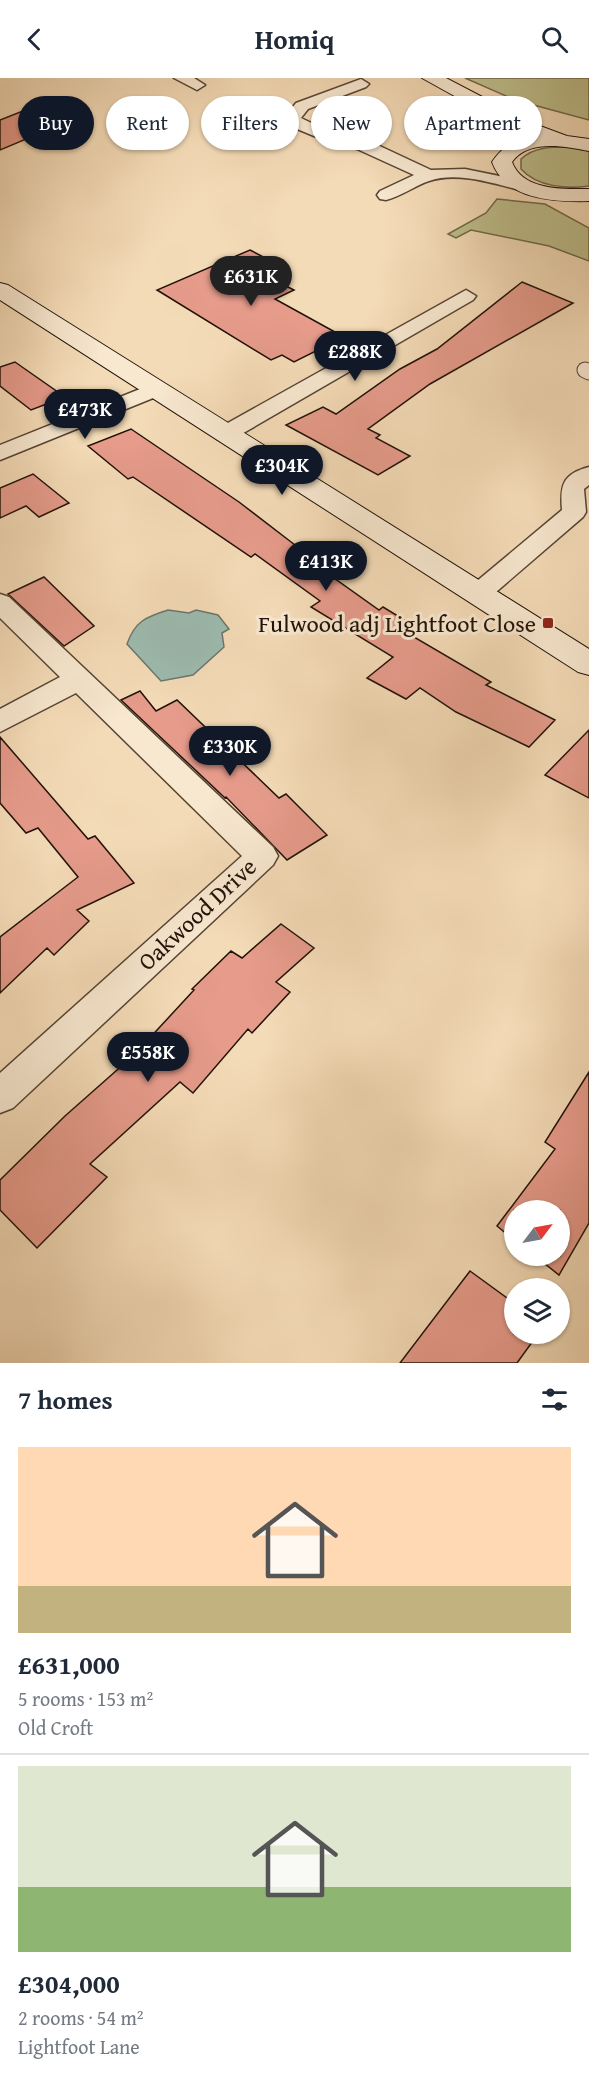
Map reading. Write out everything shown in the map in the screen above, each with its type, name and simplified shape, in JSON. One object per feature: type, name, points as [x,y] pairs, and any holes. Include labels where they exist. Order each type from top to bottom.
[{"type":"main road","points":[[431,78],[459,89],[533,132],[582,143]]},
{"type":"main road","points":[[459,89],[496,134],[503,169],[510,178],[523,186],[557,195],[589,212]]},
{"type":"main road","points":[[503,160],[520,147],[540,142],[582,143]]},
{"type":"main road","points":[[557,195],[589,195]]},
{"type":"main road","points":[[0,290],[225,434],[480,592],[589,664]]},
{"type":"street","points":[[299,110],[302,106],[361,84]]},
{"type":"street","points":[[299,124],[320,133],[363,145],[429,176]]},
{"type":"street","points":[[458,174],[503,160]]},
{"type":"street","points":[[386,195],[429,176],[458,174],[491,178],[523,186]]},
{"type":"street","points":[[225,434],[466,296]]},
{"type":"street","points":[[0,453],[155,389]]},
{"type":"street","points":[[480,592],[574,512],[572,487],[589,474]]},
{"type":"street","name":"Oakwood Drive","points":[[0,603],[262,856],[0,1095]]},
{"type":"street","points":[[0,722],[78,679]]},
{"type":"green space","points":[[465,78],[589,78],[589,120],[542,107],[542,96],[506,96]]},
{"type":"green space","points":[[567,147],[589,151],[589,186],[571,187],[544,183],[535,180],[521,169],[521,159],[526,155],[549,148]]},
{"type":"green space","points":[[497,199],[545,204],[589,228],[589,261],[549,246],[471,230],[456,238],[448,234],[486,213]]},
{"type":"water","points":[[168,610],[189,613],[196,610],[218,615],[229,629],[222,633],[224,647],[193,675],[161,681],[127,644],[130,636],[142,621]]},
{"type":"building","points":[[18,113],[18,142],[0,150],[0,120]]},
{"type":"building","points":[[250,250],[288,270],[270,278],[294,290],[275,299],[344,337],[294,362],[282,355],[271,360],[157,290]]},
{"type":"building","points":[[522,282],[573,303],[430,384],[368,429],[380,435],[376,438],[410,456],[378,475],[286,425],[323,407],[336,414],[400,369],[437,349]]},
{"type":"building","points":[[15,362],[65,397],[31,410],[0,386],[0,367]]},
{"type":"building","points":[[131,429],[239,502],[295,545],[333,569],[327,573],[379,610],[383,607],[416,627],[407,633],[491,682],[486,685],[555,720],[529,747],[456,712],[420,688],[406,699],[367,678],[393,657],[311,607],[320,601],[255,554],[251,557],[133,477],[128,479],[88,446]]},
{"type":"building","points":[[33,474],[69,503],[39,517],[26,506],[0,518],[0,488]]},
{"type":"building","points":[[44,577],[94,626],[64,646],[8,594]]},
{"type":"building","points":[[140,691],[156,711],[177,700],[279,798],[286,794],[327,835],[287,860],[226,797],[121,700]]},
{"type":"building","points":[[589,730],[589,798],[545,775]]},
{"type":"building","points":[[0,737],[88,839],[95,836],[134,883],[77,910],[89,921],[54,955],[47,948],[0,993],[0,937],[78,877],[38,828],[26,833],[0,803]]},
{"type":"building","points":[[281,924],[314,948],[276,982],[290,992],[252,1033],[248,1029],[193,1093],[180,1082],[90,1164],[107,1177],[37,1248],[0,1210],[0,1180],[65,1116],[134,1055],[194,990],[192,989],[231,951],[242,958]]},
{"type":"building","points":[[589,1072],[589,1223],[570,1256],[570,1200],[517,1200],[555,1149],[545,1142]]},
{"type":"building","points":[[504,1217],[504,1232],[497,1226]]},
{"type":"building","points":[[548,1266],[564,1266],[559,1275]]},
{"type":"building","points":[[470,1271],[504,1296],[504,1344],[531,1344],[517,1363],[400,1363]]},
{"type":"place","name":"Fulwood adj Lightfoot Close","points":[[548,623]]}]
